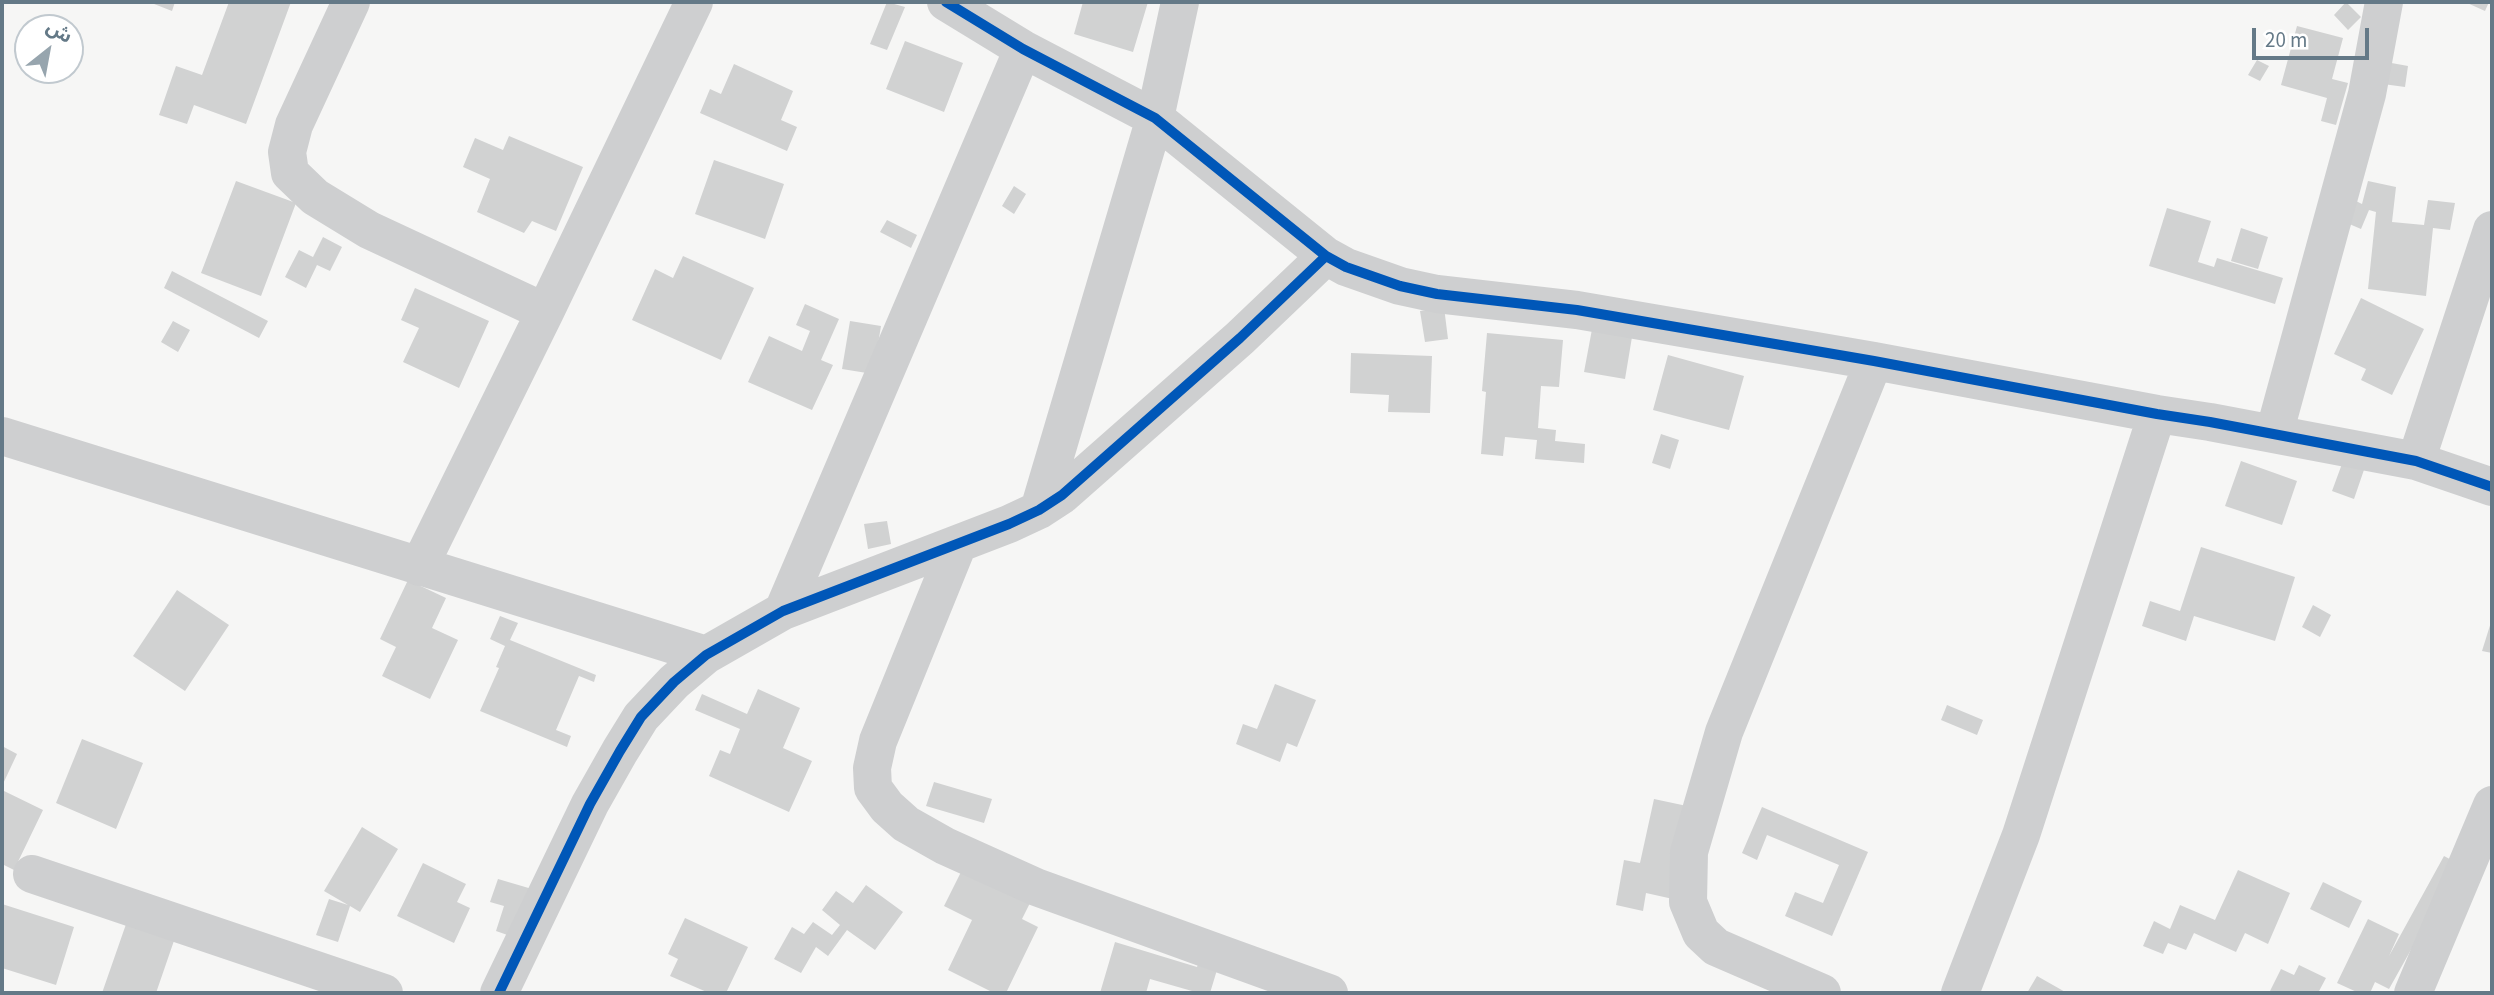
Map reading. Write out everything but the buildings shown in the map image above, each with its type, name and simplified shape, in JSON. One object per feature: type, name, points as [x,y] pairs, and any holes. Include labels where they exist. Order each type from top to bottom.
[{"type":"street","points":[[351,2],[294,125],[287,152],[290,173],[315,197],[369,230],[545,312]]},
{"type":"street","points":[[419,567],[694,2]]},
{"type":"street","points":[[946,2],[1023,49],[1155,118],[1326,256],[1371,276],[1437,294],[1577,310],[2274,434],[2416,461],[2492,487]]},
{"type":"street","points":[[1038,510],[1155,118],[1180,2]]},
{"type":"street","points":[[2274,434],[2367,94],[2384,2]]},
{"type":"street","points":[[783,611],[1023,49]]},
{"type":"street","points":[[2416,461],[2492,230]]},
{"type":"street","points":[[499,993],[590,804],[641,717],[674,682],[706,655],[783,611],[958,544],[1038,510],[1062,495],[1240,338],[1326,256]]},
{"type":"street","points":[[1822,993],[1716,947],[1701,933],[1688,902],[1689,852],[1724,732],[1874,361]]},
{"type":"street","points":[[1960,993],[2021,835],[2157,414]]},
{"type":"street","points":[[2,436],[706,655]]},
{"type":"street","points":[[958,544],[878,741],[872,768],[873,788],[887,807],[906,824],[945,846],[1036,887],[1329,993]]},
{"type":"street","points":[[2413,993],[2492,805]]},
{"type":"street","points":[[32,874],[384,993]]},
{"type":"cycle path","points":[[946,2],[1023,49],[1155,118],[1326,256],[1346,267],[1400,286],[1437,294],[1577,310],[2210,422],[2416,461],[2492,487]]},
{"type":"cycle path","points":[[499,993],[590,804],[641,717],[674,682],[706,655],[783,611],[1009,524],[1039,510],[1062,495],[1240,338],[1326,256]]}]
